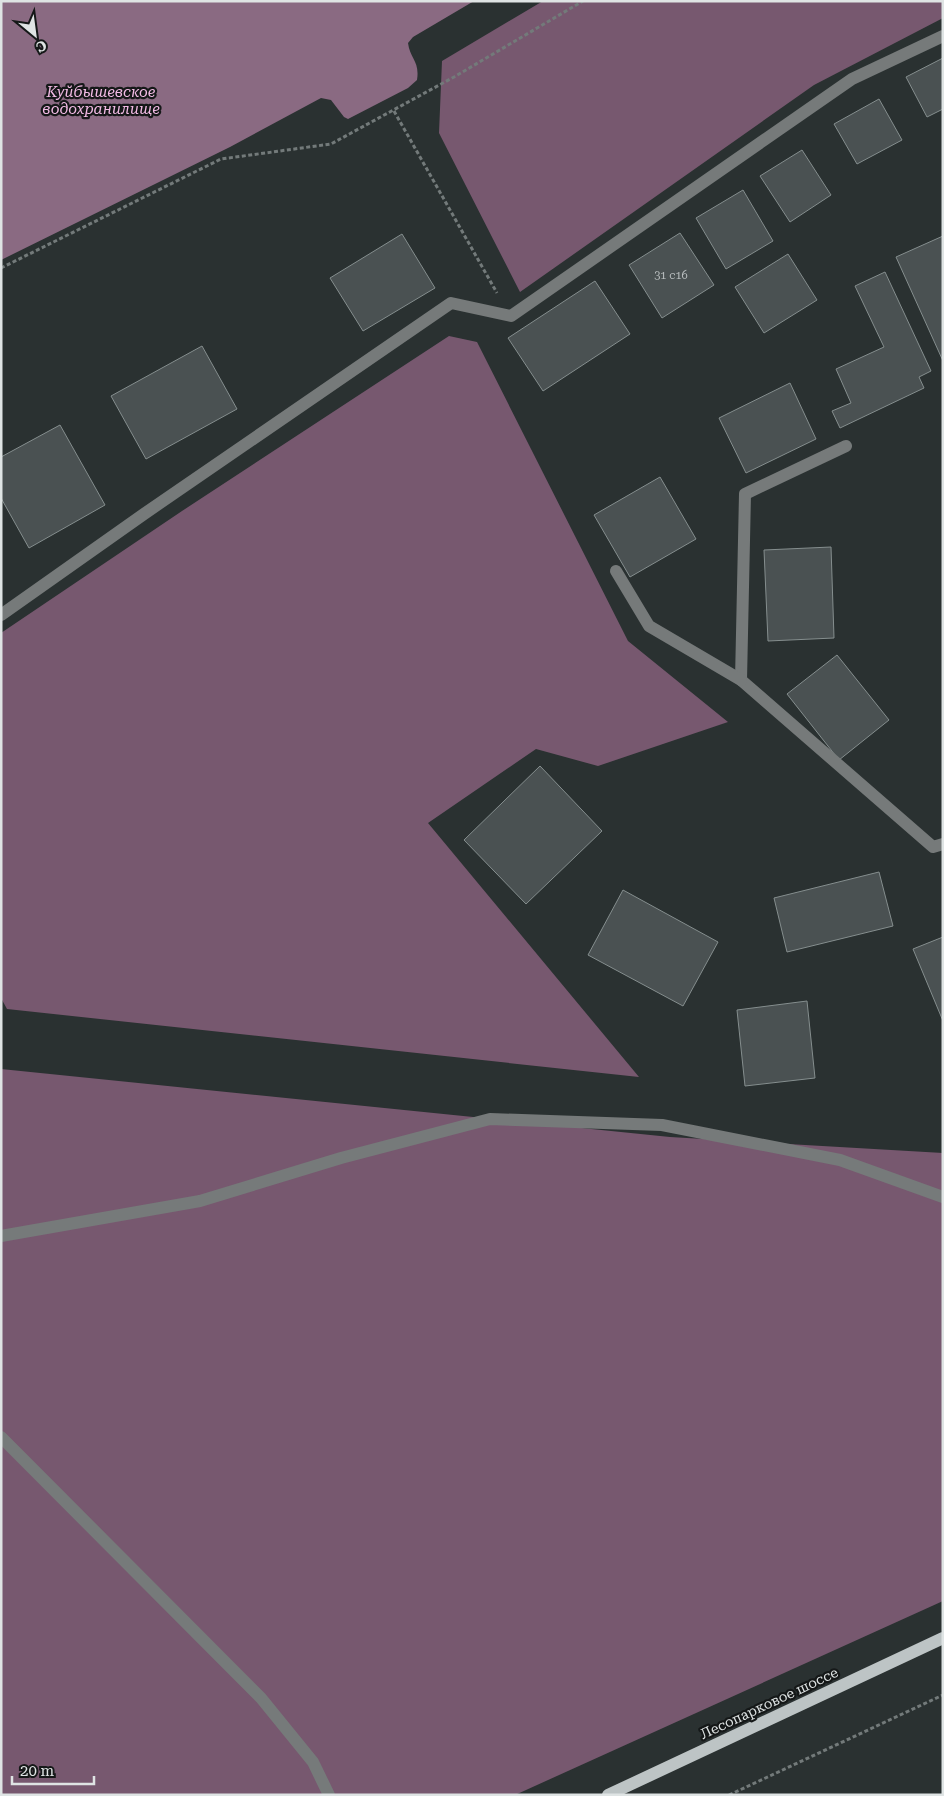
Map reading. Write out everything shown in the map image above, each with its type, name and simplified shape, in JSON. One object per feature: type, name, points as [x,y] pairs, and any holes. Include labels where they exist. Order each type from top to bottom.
[{"type":"main road","name":"Лесопарковое шоссе","points":[[608,1795],[943,1638]]},
{"type":"street","points":[[1,615],[144,514],[451,303],[511,316],[852,78],[943,36]]},
{"type":"street","points":[[741,680],[746,494],[846,446]]},
{"type":"street","points":[[616,571],[649,626],[741,680],[933,848],[943,844]]},
{"type":"street","points":[[1,1236],[200,1201],[340,1158],[490,1119],[662,1125],[840,1160],[943,1197]]},
{"type":"street","points":[[1,1437],[261,1698],[312,1762],[329,1795]]},
{"type":"path","points":[[1,268],[221,159],[331,144],[454,77],[582,1]]},
{"type":"path","points":[[394,111],[511,316]]},
{"type":"path","points":[[729,1795],[943,1695]]},
{"type":"shaded area","points":[[543,1],[943,1],[943,18],[814,85],[520,292],[439,133],[442,61]]},
{"type":"shaded area","points":[[449,336],[477,342],[628,641],[728,722],[598,766],[536,749],[428,823],[639,1077],[7,1009],[1,998],[1,633],[182,511]]},
{"type":"shaded area","points":[[1,1069],[670,1137],[943,1153],[943,1601],[515,1795],[1,1795]]},
{"type":"water","name":"Куйбышевское водохранилище","points":[[1,1],[474,1],[413,37],[408,43],[418,74],[417,80],[408,88],[348,119],[344,117],[331,100],[321,98],[230,147],[1,260]]},
{"type":"building","points":[[943,58],[943,109],[927,117],[906,77]]},
{"type":"building","points":[[879,99],[902,140],[857,164],[834,124]]},
{"type":"building","points":[[802,150],[831,195],[790,222],[760,176]]},
{"type":"building","points":[[743,190],[773,241],[726,269],[696,218]]},
{"type":"building","points":[[680,233],[714,285],[662,318],[629,265]]},
{"type":"building","points":[[402,234],[435,288],[363,331],[330,278]]},
{"type":"building","points":[[943,236],[943,361],[896,257]]},
{"type":"building","points":[[788,254],[817,300],[764,333],[735,287]]},
{"type":"building","points":[[885,272],[931,371],[919,377],[924,388],[840,428],[832,411],[851,403],[836,369],[884,347],[855,286]]},
{"type":"building","points":[[595,281],[630,334],[543,391],[508,338]]},
{"type":"building","points":[[202,346],[237,409],[146,459],[111,396]]},
{"type":"building","points":[[790,383],[816,439],[746,473],[719,418]]},
{"type":"building","points":[[60,425],[105,505],[29,548],[1,498],[1,457]]},
{"type":"building","points":[[660,477],[696,539],[630,577],[594,515]]},
{"type":"building","points":[[831,547],[834,638],[768,641],[764,550]]},
{"type":"building","points":[[837,655],[889,720],[839,760],[787,694]]},
{"type":"building","points":[[540,766],[602,831],[526,904],[464,840]]},
{"type":"building","points":[[879,872],[893,926],[787,952],[774,898]]},
{"type":"building","points":[[623,890],[718,942],[683,1006],[588,955]]},
{"type":"building","points":[[943,937],[943,1021],[913,949]]},
{"type":"building","points":[[807,1001],[815,1078],[745,1086],[737,1010]]}]
